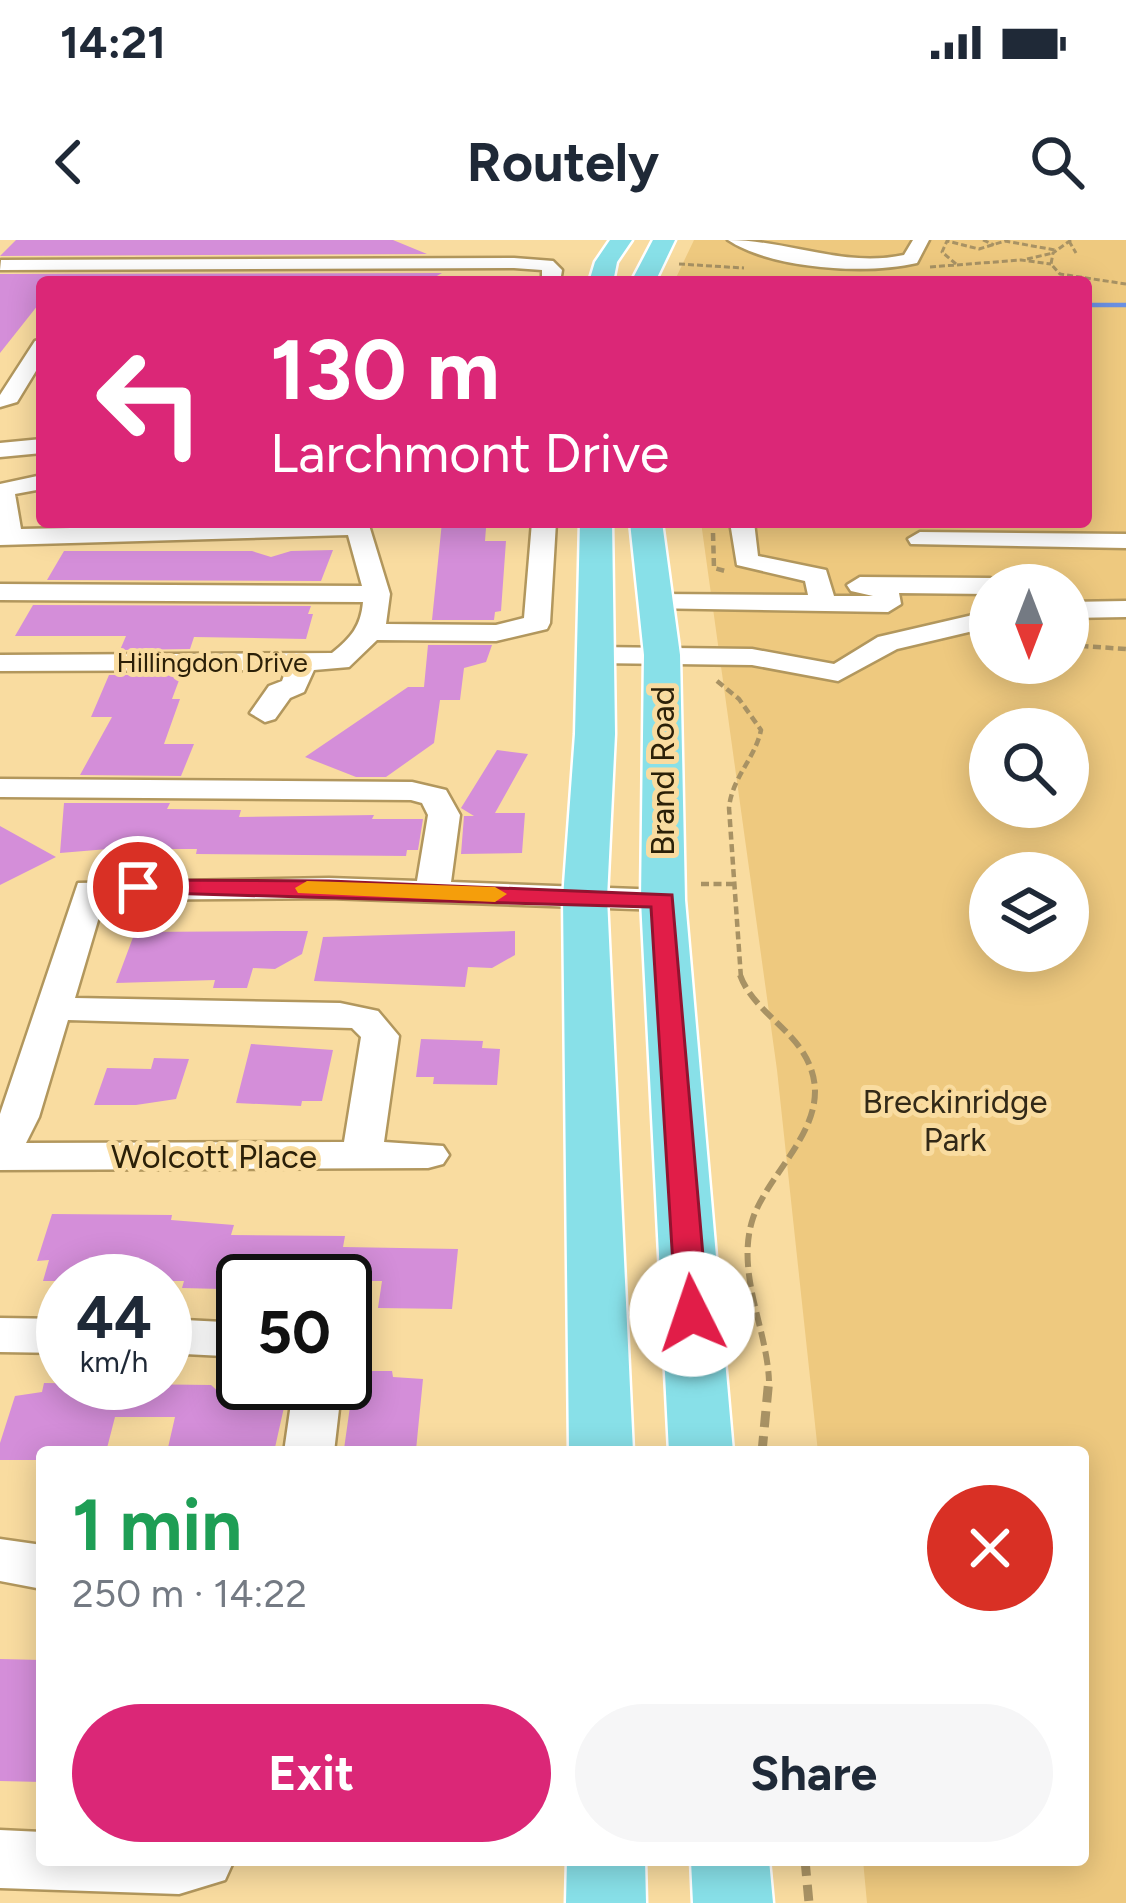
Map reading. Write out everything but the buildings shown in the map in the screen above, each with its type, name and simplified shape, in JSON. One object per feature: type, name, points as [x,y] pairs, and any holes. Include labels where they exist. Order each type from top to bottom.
[{"type":"main road","points":[[602,276],[605,262],[621,240]]},
{"type":"main road","points":[[646,276],[664,240]]},
{"type":"main road","name":"Brand Road","points":[[596,528],[585,898],[601,1446]]},
{"type":"main road","name":"Brand Road","points":[[647,528],[662,655],[701,1446]]},
{"type":"main road","points":[[605,1903],[606,1866]]},
{"type":"main road","points":[[730,1866],[733,1903]]},
{"type":"street","points":[[736,240],[782,256],[898,262],[910,259],[921,240]]},
{"type":"street","points":[[853,261],[868,258],[863,240]]},
{"type":"street","points":[[0,266],[206,262],[548,265],[554,270],[552,276]]},
{"type":"street","points":[[198,276],[206,262]]},
{"type":"street","points":[[3,402],[36,355]]},
{"type":"street","points":[[3,402],[36,401]]},
{"type":"street","points":[[0,450],[36,447]]},
{"type":"street","points":[[0,467],[36,464]]},
{"type":"street","points":[[36,483],[3,490],[5,538],[244,528]]},
{"type":"street","points":[[358,528],[377,573],[368,632],[496,633],[537,623],[544,528]]},
{"type":"street","points":[[743,528],[746,560],[818,575],[820,594]]},
{"type":"street","points":[[931,586],[918,530],[1126,541]]},
{"type":"street","points":[[655,602],[820,594],[888,604],[884,586],[969,586]]},
{"type":"street","points":[[1089,587],[1126,587]]},
{"type":"street","points":[[0,592],[377,594]]},
{"type":"street","points":[[1089,610],[1126,609]]},
{"type":"street","points":[[595,655],[752,657],[838,673],[888,643],[969,624]]},
{"type":"street","name":"Hillingdon Drive","points":[[8,663],[339,661],[357,650],[368,632]]},
{"type":"street","points":[[255,663],[253,679],[265,695],[265,712],[279,692],[294,686],[303,662]]},
{"type":"street","points":[[0,690],[8,663]]},
{"type":"street","points":[[0,788],[412,790],[435,796],[444,815],[432,892]]},
{"type":"street","points":[[0,1155],[19,1118],[90,890],[209,887],[585,898],[674,892]]},
{"type":"street","points":[[53,1009],[340,1014],[365,1019],[380,1036],[362,1156]]},
{"type":"street","name":"Wolcott Place","points":[[0,1155],[428,1155]]},
{"type":"street","points":[[0,1335],[36,1336]]},
{"type":"street","points":[[310,1446],[314,1410]]},
{"type":"street","points":[[0,1561],[36,1566]]},
{"type":"street","points":[[0,1859],[36,1860]]},
{"type":"path","points":[[983,240],[994,244]]},
{"type":"path","points":[[1022,260],[1054,252],[1070,240],[1076,253]]},
{"type":"path","points":[[956,264],[942,252],[946,241],[975,248],[1009,242],[1054,252]]},
{"type":"path","points":[[1054,252],[1052,264],[1060,274],[1073,276]]},
{"type":"path","points":[[1092,279],[1126,284]]},
{"type":"path","points":[[1089,646],[1126,649]]},
{"type":"path","points":[[714,679],[739,699],[761,730],[730,795],[742,983],[758,1007],[805,1054],[815,1088],[801,1132],[749,1233],[770,1377],[763,1446]]},
{"type":"path","points":[[674,892],[733,884]]},
{"type":"path","points":[[805,1866],[808,1903]]},
{"type":"green space","name":"Breckinridge Park","points":[[694,240],[1126,240],[1126,1903],[867,1903],[864,1866],[1089,1866],[1089,1446],[817,1446],[777,1070],[702,528],[1092,528],[1092,276],[677,276]]},
{"type":"waterway","points":[[1092,305],[1126,305]]},
{"type":"slow traffic","points":[[307,888],[495,894]]},
{"type":"route","points":[[138,887],[329,888],[663,900],[692,1314]]}]
